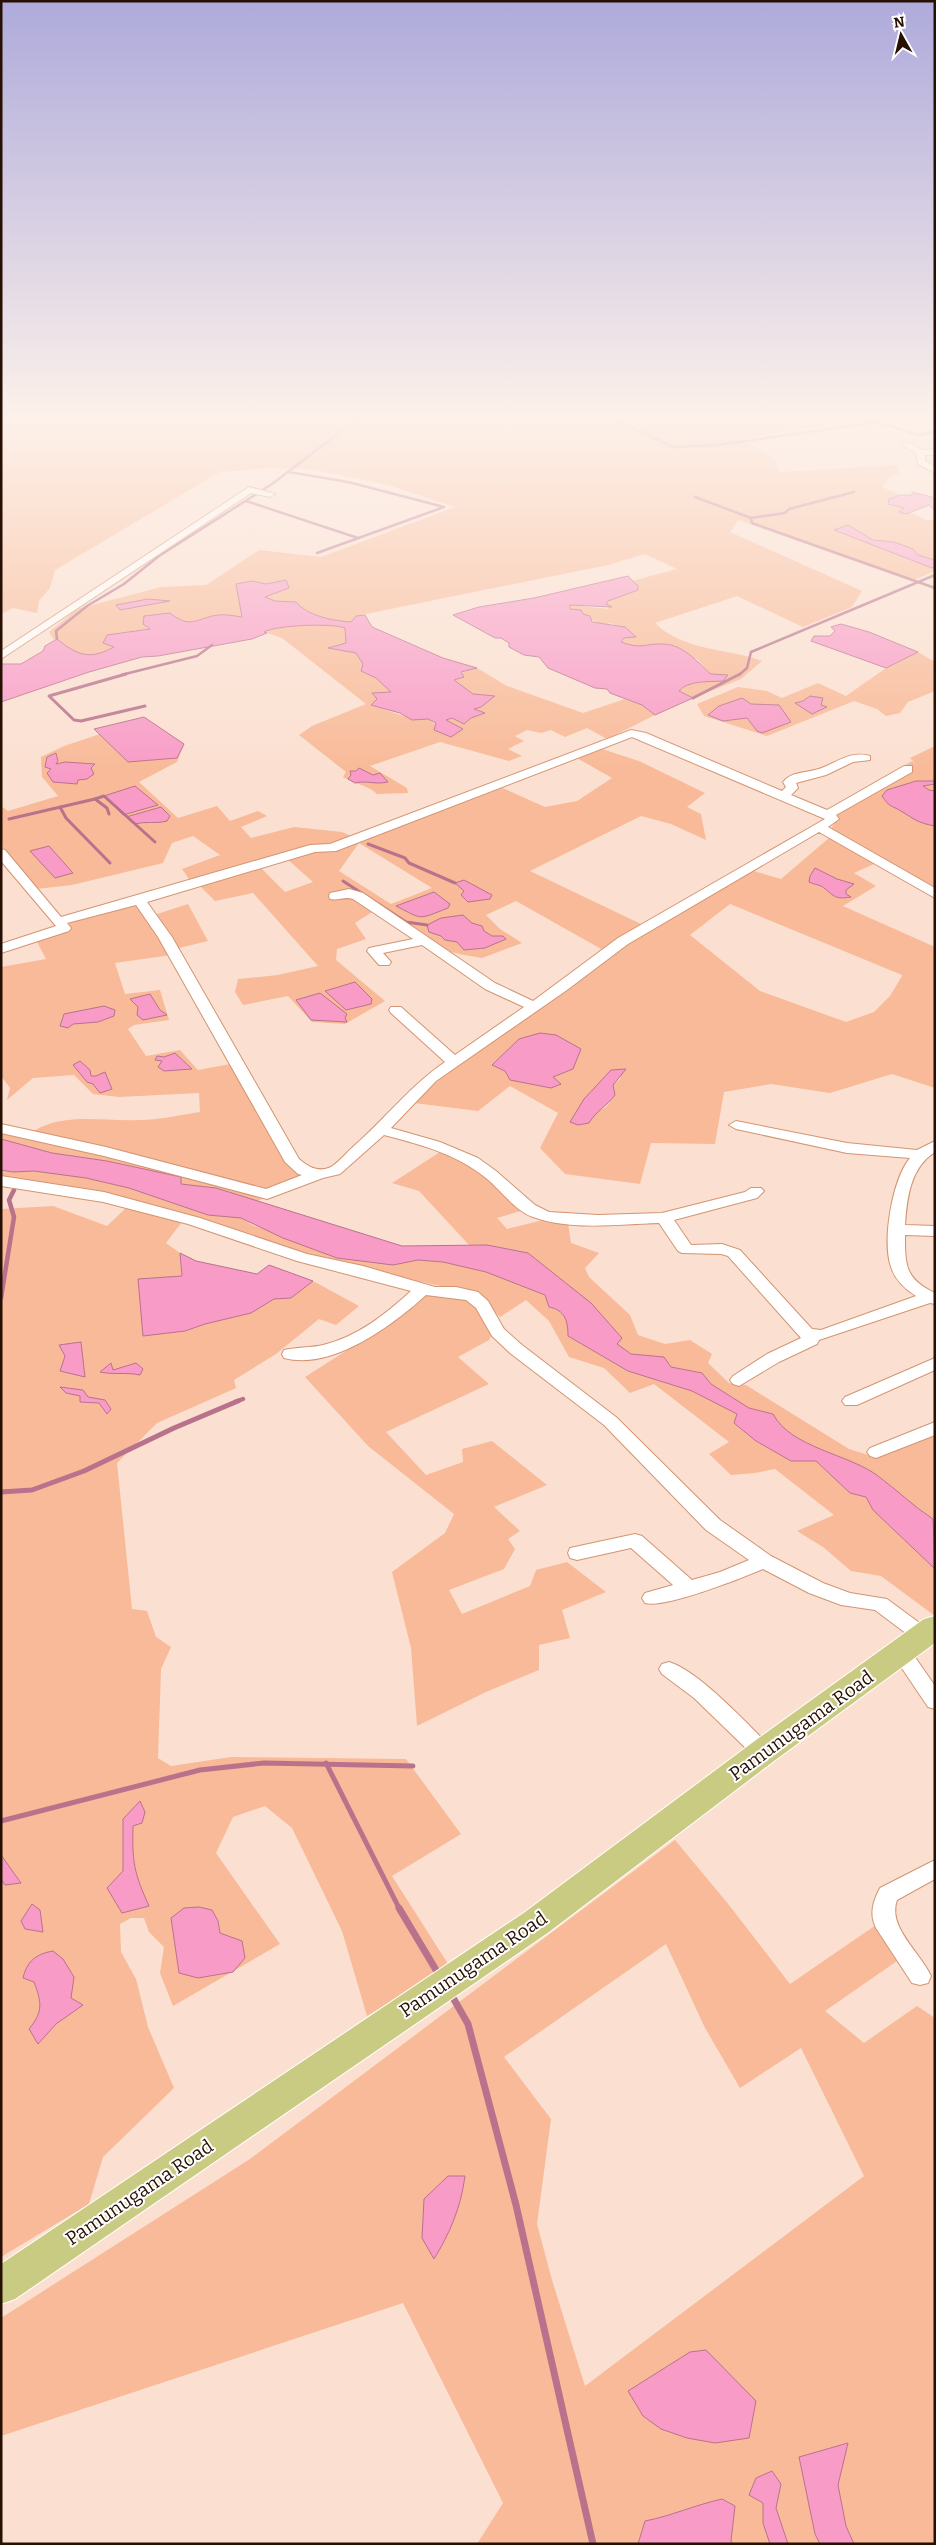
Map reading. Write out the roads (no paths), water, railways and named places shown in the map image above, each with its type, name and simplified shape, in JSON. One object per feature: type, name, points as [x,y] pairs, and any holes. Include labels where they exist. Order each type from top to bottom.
[{"type":"main road","name":"Pamunugama Road","points":[[1,2286],[536,1922],[919,1638]]},
{"type":"street","points":[[1,656],[181,536]]},
{"type":"street","points":[[1,1128],[106,1152],[266,1194],[319,1174],[335,1171],[381,1130],[431,1078],[623,941],[833,819],[828,815],[642,735],[631,733],[360,839],[332,848],[314,848],[139,900],[60,921]]},
{"type":"street","points":[[783,796],[792,788],[789,782],[800,774],[821,772],[856,756],[866,758]]},
{"type":"street","points":[[828,815],[908,769]]},
{"type":"street","points":[[820,828],[935,894]]},
{"type":"street","points":[[1,853],[64,928],[1,949]]},
{"type":"street","points":[[335,896],[348,894],[358,896],[490,986],[533,1006]]},
{"type":"street","points":[[139,900],[165,938],[293,1162],[303,1171],[319,1174]]},
{"type":"street","points":[[384,962],[374,951],[424,941]]},
{"type":"street","points":[[396,1010],[454,1062]]},
{"type":"street","points":[[736,1126],[802,1137],[846,1148],[928,1150]]},
{"type":"street","points":[[381,1130],[434,1144],[472,1161],[494,1176],[538,1214],[556,1218],[662,1218],[751,1195],[756,1190]]},
{"type":"street","points":[[928,1150],[900,1190],[897,1230],[898,1270],[911,1287],[933,1298]]},
{"type":"street","points":[[1,1181],[104,1197],[141,1206],[194,1221],[303,1258],[434,1292],[456,1292],[472,1296],[482,1305],[498,1332],[516,1349],[610,1421],[713,1525],[764,1561],[816,1588],[848,1600],[880,1604],[919,1638],[935,1702]]},
{"type":"street","points":[[662,1218],[667,1221],[684,1248],[688,1250],[722,1249],[734,1253],[804,1331],[814,1335],[829,1333],[933,1298]]},
{"type":"street","points":[[897,1230],[935,1231]]},
{"type":"street","points":[[290,1354],[325,1350],[361,1338],[401,1309],[424,1288]]},
{"type":"street","points":[[739,1380],[773,1358],[811,1340],[814,1335]]},
{"type":"street","points":[[851,1401],[935,1363]]},
{"type":"street","points":[[876,1452],[935,1428]]},
{"type":"street","points":[[577,1554],[635,1541],[689,1588]]},
{"type":"street","points":[[652,1598],[726,1577],[764,1561]]},
{"type":"street","points":[[669,1669],[701,1693],[763,1752]]},
{"type":"street","points":[[920,1976],[884,1922],[883,1908],[888,1894],[935,1869]]},
{"type":"waterway","points":[[57,639],[56,631],[87,606],[124,584],[159,556],[191,536]]},
{"type":"waterway","points":[[351,536],[358,538]]},
{"type":"waterway","points":[[317,553],[365,536]]},
{"type":"waterway","points":[[788,536],[918,582]]},
{"type":"waterway","points":[[918,582],[935,575]]},
{"type":"waterway","points":[[739,675],[747,668],[751,652],[918,582]]},
{"type":"waterway","points":[[918,582],[935,588]]},
{"type":"waterway","points":[[121,675],[197,656],[212,645]]},
{"type":"waterway","points":[[126,674],[49,696],[74,720],[81,721],[145,706]]},
{"type":"waterway","points":[[693,698],[740,674]]},
{"type":"waterway","points":[[95,799],[104,796],[155,842]]},
{"type":"waterway","points":[[60,807],[95,799]]},
{"type":"waterway","points":[[95,799],[107,808],[109,814]]},
{"type":"waterway","points":[[9,819],[60,807]]},
{"type":"waterway","points":[[60,807],[66,818],[110,863]]},
{"type":"waterway","points":[[368,844],[405,858],[409,863],[455,883]]},
{"type":"waterway","points":[[343,881],[406,922],[427,925]]},
{"type":"waterway","points":[[1,1298],[14,1217],[9,1200],[14,1190]]},
{"type":"waterway","points":[[235,1402],[243,1399]]},
{"type":"waterway","points":[[1,1492],[32,1490],[84,1471],[174,1428],[238,1401]]},
{"type":"waterway","points":[[1,1821],[200,1770],[264,1763],[327,1764]]},
{"type":"waterway","points":[[327,1764],[413,1766]]},
{"type":"waterway","points":[[327,1764],[400,1910]]},
{"type":"waterway","points":[[399,1908],[436,1970]]},
{"type":"waterway","points":[[452,1996],[468,2024],[516,2205],[593,2544]]}]
